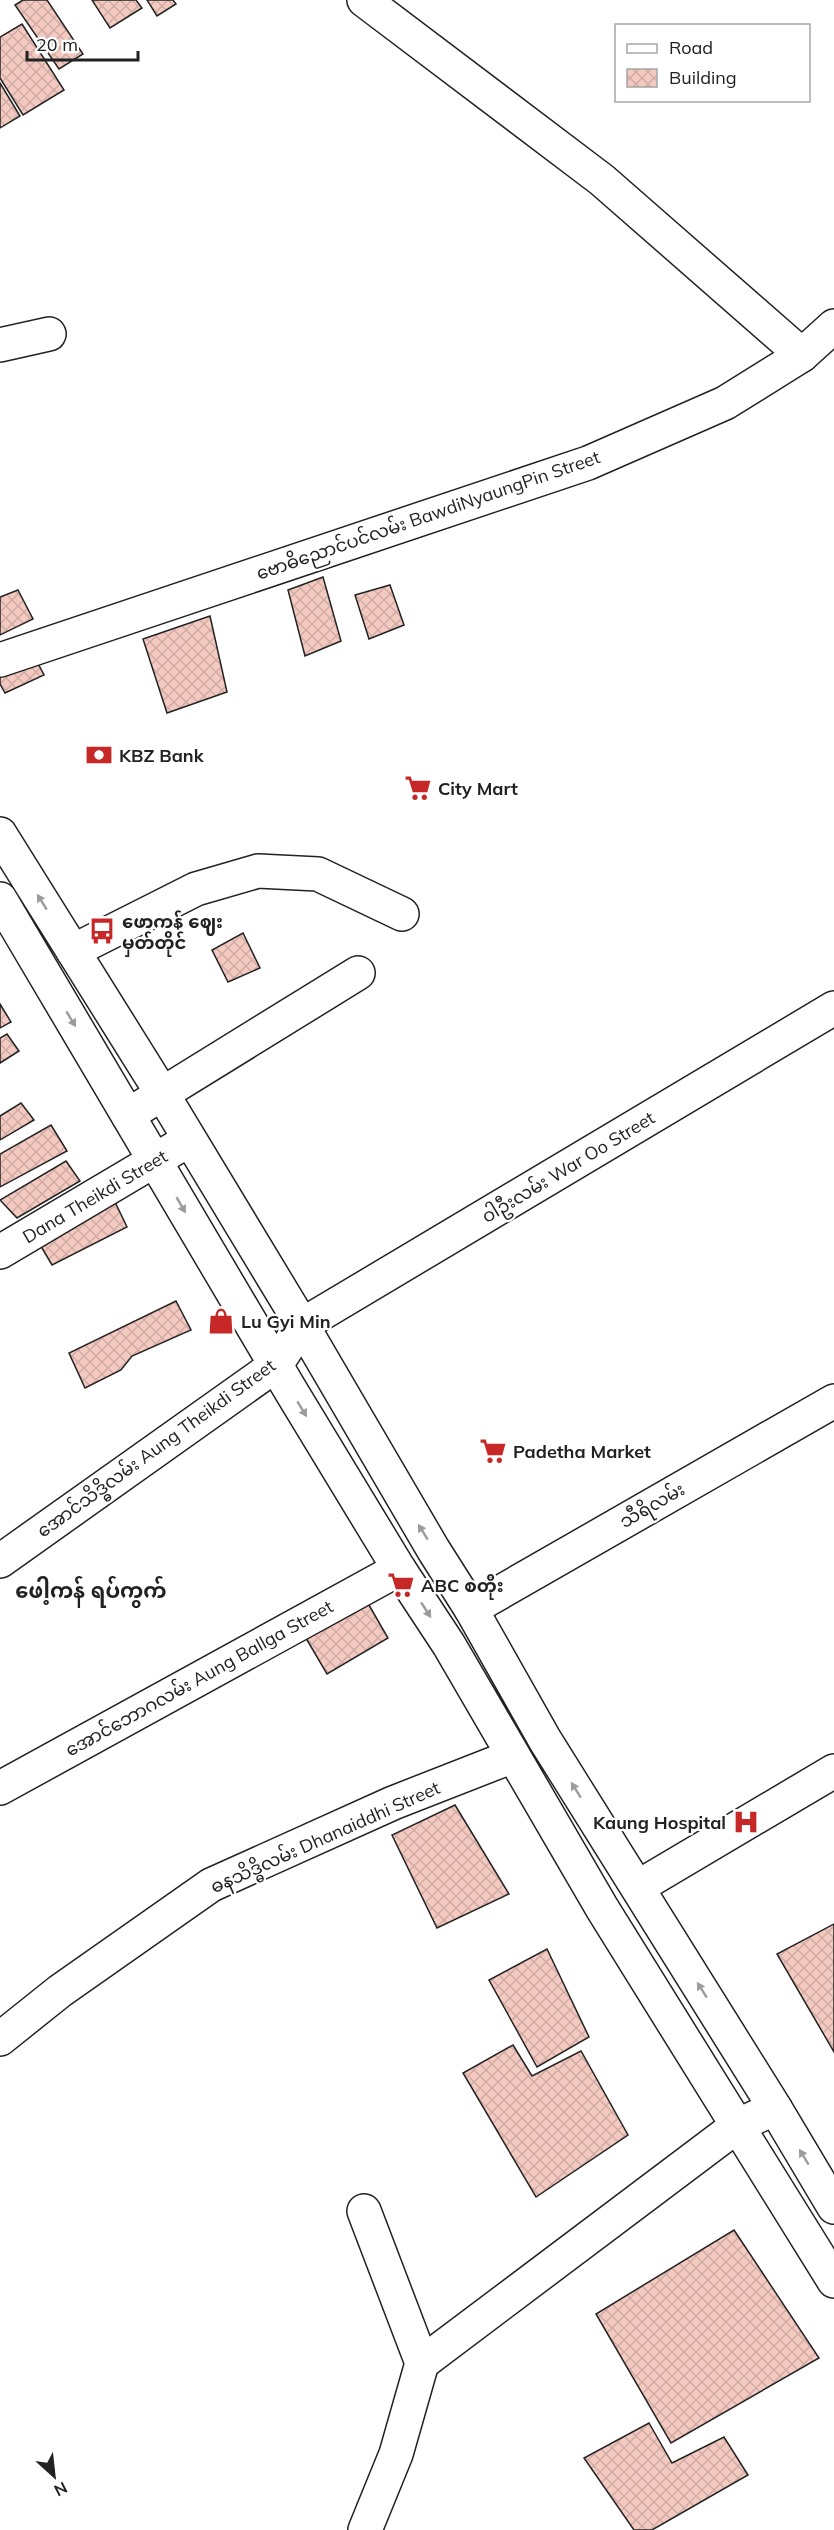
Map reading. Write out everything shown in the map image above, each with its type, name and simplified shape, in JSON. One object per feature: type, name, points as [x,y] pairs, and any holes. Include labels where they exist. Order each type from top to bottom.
[{"type":"street","points":[[364,0],[602,180],[802,355]]},
{"type":"street","name":"ဗောဓိညောင်ပင်လမ်း BawdiNyaungPin Street","points":[[0,660],[588,463],[725,403],[802,355],[834,326]]},
{"type":"street","points":[[0,345],[49,334]]},
{"type":"street","points":[[2,842],[163,1095],[302,1325],[433,1550],[471,1609],[545,1740],[775,2108],[834,2207]]},
{"type":"street","points":[[41,969],[196,889],[258,871],[318,874],[402,914]]},
{"type":"street","points":[[0,899],[276,1365],[399,1569],[448,1645],[602,1908],[834,2281]]},
{"type":"street","points":[[128,1115],[358,973]]},
{"type":"street","name":"ဝါဦးလမ်း War Oo Street","points":[[302,1325],[834,1008]]},
{"type":"street","name":"Dana Theikdi Street","points":[[0,1252],[189,1140]]},
{"type":"street","name":"အောင်သိဒ္ဓိလမ်း Aung Theikdi Street","points":[[0,1561],[276,1365],[302,1325]]},
{"type":"street","name":"သီရိလမ်း","points":[[471,1609],[834,1401]]},
{"type":"street","name":"အောင်ဘောဂလမ်း Aung Ballga Street","points":[[0,1788],[399,1569]]},
{"type":"street","name":"ဓနသိဒ္ဓိလမ်း Dhanaiddhi Street","points":[[0,2039],[60,1991],[211,1885],[393,1803],[513,1756]]},
{"type":"street","points":[[638,1887],[834,1771]]},
{"type":"street","points":[[422,2363],[737,2126],[775,2108]]},
{"type":"street","points":[[364,2211],[422,2363],[396,2454],[365,2530]]},
{"type":"building","points":[[23,0],[47,0],[83,54],[59,69],[15,5]]},
{"type":"building","points":[[92,0],[136,0],[142,8],[110,28]]},
{"type":"building","points":[[147,0],[173,0],[176,4],[157,16]]},
{"type":"building","points":[[22,24],[64,90],[23,115],[0,78],[0,37]]},
{"type":"building","points":[[0,83],[20,116],[0,128]]},
{"type":"building","points":[[323,577],[341,641],[305,656],[288,590]]},
{"type":"building","points":[[390,585],[404,625],[369,639],[355,595]]},
{"type":"building","points":[[18,590],[33,619],[0,635],[0,597]]},
{"type":"building","points":[[210,616],[227,692],[167,713],[143,639]]},
{"type":"building","points":[[32,652],[44,675],[5,693],[0,684],[0,666]]},
{"type":"building","points":[[243,933],[260,968],[228,982],[212,950]]},
{"type":"building","points":[[0,1004],[11,1022],[0,1028]]},
{"type":"building","points":[[7,1034],[19,1051],[0,1063],[0,1038]]},
{"type":"building","points":[[21,1103],[34,1120],[0,1140],[0,1116]]},
{"type":"building","points":[[51,1125],[67,1151],[0,1187],[0,1154]]},
{"type":"building","points":[[66,1161],[80,1181],[17,1218],[0,1200]]},
{"type":"building","points":[[115,1202],[127,1227],[52,1265],[39,1243]]},
{"type":"building","points":[[176,1301],[191,1330],[132,1356],[121,1370],[85,1388],[69,1353]]},
{"type":"building","points":[[362,1593],[388,1638],[327,1674],[300,1628]]},
{"type":"building","points":[[455,1805],[509,1894],[437,1928],[392,1835]]},
{"type":"building","points":[[834,1924],[834,2052],[777,1954]]},
{"type":"building","points":[[547,1949],[589,2037],[537,2067],[489,1980]]},
{"type":"building","points":[[513,2045],[532,2076],[581,2051],[628,2135],[536,2197],[463,2073]]},
{"type":"building","points":[[734,2230],[819,2358],[671,2443],[596,2314]]},
{"type":"building","points":[[649,2423],[672,2463],[724,2437],[748,2475],[652,2530],[634,2530],[584,2458]]},
{"type":"place","name":"KBZ Bank","points":[[99,755]]},
{"type":"place","name":"City Mart","points":[[418,788]]},
{"type":"place","name":"ဖော့ကန် ဈေး မှတ်တိုင်","points":[[102,931]]},
{"type":"place","name":"Lu Gyi Min","points":[[221,1321]]},
{"type":"place","name":"Padetha Market","points":[[493,1451]]},
{"type":"place","name":"ABC စတိုး","points":[[401,1585]]},
{"type":"place","name":"Kaung Hospital","points":[[746,1822]]},
{"type":"district","name":"ဖေါ့ကန် ရပ်ကွက်","points":[[91,1590]]}]
